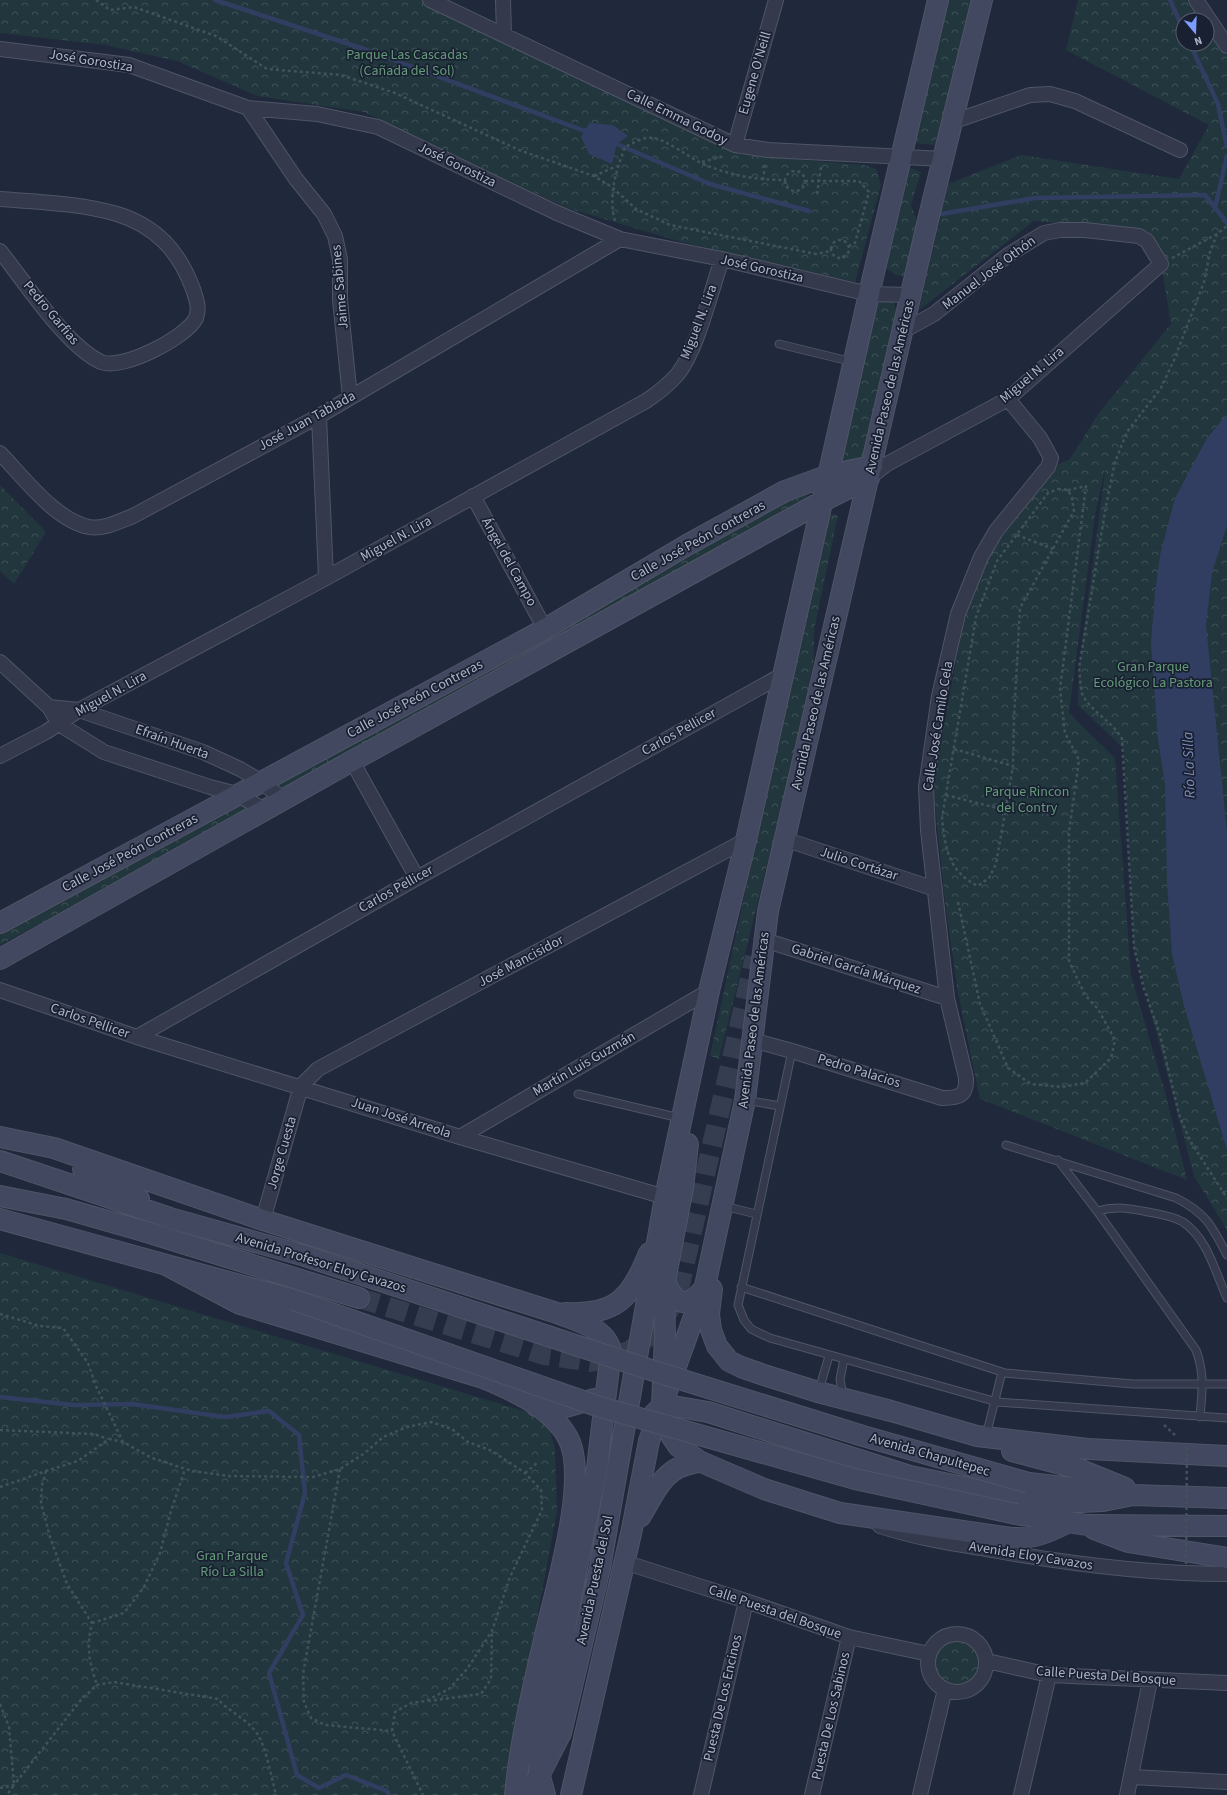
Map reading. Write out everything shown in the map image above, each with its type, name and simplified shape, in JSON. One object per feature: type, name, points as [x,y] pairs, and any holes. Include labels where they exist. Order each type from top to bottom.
[{"type":"main road","points":[[639,1362],[665,1197],[709,991],[746,840],[869,294],[938,0]]},
{"type":"main road","name":"Avenida Paseo de las Américas","points":[[662,1406],[705,1286],[718,1225],[724,1206],[745,1100],[768,911],[784,839],[876,470],[911,295],[982,0]]},
{"type":"main road","name":"Calle José Peón Contreras","points":[[0,923],[260,781],[545,629],[687,545],[785,491],[829,475],[876,470]]},
{"type":"main road","name":"Calle José Peón Contreras","points":[[0,959],[266,811],[352,761],[823,501],[876,470]]},
{"type":"main road","points":[[683,1115],[687,1115],[689,1126],[687,1160],[665,1281],[665,1353],[662,1406],[672,1437],[678,1446],[699,1461],[764,1489],[840,1513],[1011,1538],[1027,1538],[1078,1524],[1128,1542],[1227,1558]]},
{"type":"main road","points":[[0,1137],[54,1148],[263,1220],[557,1313],[594,1329],[606,1337],[611,1351],[597,1468],[540,1743],[539,1773],[545,1795]]},
{"type":"main road","points":[[54,1148],[68,1160],[124,1190],[170,1218]]},
{"type":"main road","name":"Avenida Profesor Eloy Cavazos","points":[[0,1161],[170,1218],[305,1256],[639,1362]]},
{"type":"main road","points":[[0,1196],[80,1213],[359,1298]]},
{"type":"main road","points":[[557,1313],[596,1313],[606,1310],[616,1304],[626,1294],[639,1276],[662,1217]]},
{"type":"main road","points":[[0,1219],[294,1300],[590,1403],[855,1479],[1016,1514],[1078,1524],[1227,1526]]},
{"type":"main road","points":[[718,1225],[719,1242],[709,1314],[711,1330],[717,1346],[729,1361],[741,1367],[818,1392],[987,1438],[1088,1449],[1227,1456]]},
{"type":"main road","points":[[168,1266],[240,1304],[483,1378],[522,1395],[550,1415],[561,1426],[569,1438],[576,1466],[569,1531],[543,1641],[520,1754],[515,1795]]},
{"type":"main road","points":[[665,1281],[674,1297],[685,1302],[696,1299],[705,1286]]},
{"type":"main road","points":[[648,1298],[657,1338],[665,1353]]},
{"type":"main road","name":"Avenida Puesta del Sol","points":[[528,1795],[555,1746],[565,1719],[600,1568],[620,1448],[639,1362]]},
{"type":"main road","name":"Avenida Chapultepec","points":[[639,1362],[863,1436],[1029,1483],[1136,1495],[1227,1498]]},
{"type":"main road","points":[[536,1406],[554,1408],[582,1403],[594,1399],[607,1390]]},
{"type":"main road","points":[[620,1448],[662,1406],[678,1406],[708,1412],[910,1476],[1002,1496],[1046,1501],[1080,1502],[1103,1501],[1136,1495]]},
{"type":"main road","name":"Avenida Puesta del Sol","points":[[571,1795],[632,1529],[650,1441],[662,1406]]},
{"type":"main road","points":[[987,1438],[1000,1447],[1076,1468],[1106,1479],[1136,1495]]},
{"type":"main road","points":[[632,1529],[660,1483],[678,1468],[699,1461]]},
{"type":"street","name":"Calle Emma Godoy","points":[[430,0],[504,34],[735,146],[768,150],[944,159]]},
{"type":"street","points":[[503,0],[504,34]]},
{"type":"street","name":"Eugene O'Neill","points":[[735,146],[776,0]]},
{"type":"street","points":[[1196,0],[1227,46]]},
{"type":"street","name":"José Gorostiza","points":[[0,49],[129,65],[248,108],[316,114],[378,127],[557,213],[620,239],[722,259],[869,294],[911,295]]},
{"type":"street","points":[[952,122],[1030,95],[1050,94],[1075,101],[1180,150]]},
{"type":"street","name":"Jaime Sabines","points":[[248,108],[296,179],[324,214],[335,236],[340,259],[340,300],[350,397]]},
{"type":"street","name":"Pedro Garfias","points":[[0,199],[72,205],[117,214],[144,226],[163,240],[181,260],[198,303],[196,318],[172,340],[138,358],[117,364],[103,362],[83,351],[62,330],[0,251]]},
{"type":"street","name":"Manuel José Othón","points":[[903,331],[934,314],[1008,255],[1044,233],[1060,230],[1085,230],[1140,236],[1147,241],[1161,264]]},
{"type":"street","name":"José Juan Tablada","points":[[0,453],[56,511],[73,521],[90,527],[108,525],[133,516],[319,416],[620,239]]},
{"type":"street","name":"Miguel N. Lira","points":[[0,756],[59,724],[79,710],[326,578],[646,401],[667,386],[678,373],[692,348],[722,259]]},
{"type":"street","name":"Miguel N. Lira","points":[[876,470],[1008,399],[1161,264]]},
{"type":"street","name":"Calle José Camilo Cela","points":[[964,1093],[967,1087],[966,1078],[947,998],[928,830],[926,787],[939,696],[958,614],[981,557],[996,531],[1048,467],[1051,458],[1040,438],[1008,399]]},
{"type":"street","points":[[319,416],[326,578]]},
{"type":"street","name":"Ángel del Campo","points":[[474,496],[545,629]]},
{"type":"street","points":[[0,662],[49,707],[59,724],[104,752],[238,794],[266,811]]},
{"type":"street","name":"Carlos Pellicer","points":[[0,990],[137,1037],[417,878],[784,674]]},
{"type":"street","name":"Efraín Huerta","points":[[49,707],[79,710],[203,752],[240,769],[260,781],[284,800]]},
{"type":"street","points":[[352,761],[417,878]]},
{"type":"street","name":"Julio Cortázar","points":[[784,839],[935,889]]},
{"type":"street","name":"José Mancisidor","points":[[301,1086],[318,1069],[746,840]]},
{"type":"street","name":"Gabriel García Márquez","points":[[764,940],[947,998]]},
{"type":"street","name":"Martín Luis Guzmán","points":[[460,1137],[709,991]]},
{"type":"street","name":"Juan José Arreola","points":[[137,1037],[301,1086],[460,1137],[665,1197]]},
{"type":"street","name":"Pedro Palacios","points":[[752,1040],[792,1050],[942,1098],[958,1096],[964,1093]]},
{"type":"street","name":"Jorge Cuesta","points":[[263,1220],[301,1086]]},
{"type":"street","name":"Avenida Eloy Cavazos","points":[[840,1513],[905,1534],[1027,1556],[1106,1567],[1201,1574],[1227,1574]]},
{"type":"street","name":"Calle Puesta del Bosque","points":[[624,1562],[746,1600],[849,1637],[929,1654]]},
{"type":"street","name":"Puesta De Los Encinos","points":[[701,1795],[746,1600]]},
{"type":"street","points":[[963,1634],[978,1642],[985,1655],[986,1661],[983,1677],[977,1684],[962,1691],[945,1689],[932,1678],[929,1671],[929,1654],[939,1640],[946,1635],[963,1634]]},
{"type":"street","name":"Puesta De Los Sabinos","points":[[812,1795],[849,1637]]},
{"type":"street","name":"Calle Puesta Del Bosque","points":[[986,1661],[1049,1675],[1150,1681],[1227,1683]]},
{"type":"street","points":[[1021,1795],[1049,1675]]},
{"type":"street","points":[[1127,1795],[1132,1777],[1150,1681]]},
{"type":"street","points":[[920,1795],[945,1689]]},
{"type":"street","points":[[1132,1777],[1227,1782]]},
{"type":"lane","points":[[779,344],[854,362]]},
{"type":"lane","points":[[792,1050],[756,1214],[738,1305],[744,1320],[751,1329],[770,1338],[829,1356],[994,1401],[1227,1418]]},
{"type":"lane","points":[[578,1094],[683,1115]]},
{"type":"lane","points":[[745,1100],[780,1106]]},
{"type":"lane","points":[[1006,1145],[1176,1198],[1191,1205],[1210,1222],[1227,1255]]},
{"type":"lane","points":[[1058,1160],[1196,1350],[1202,1365],[1203,1384],[1200,1417]]},
{"type":"lane","points":[[724,1206],[756,1214]]},
{"type":"lane","points":[[1096,1211],[1108,1208],[1126,1208],[1170,1217],[1183,1222],[1206,1248],[1227,1298]]},
{"type":"lane","points":[[741,1287],[1002,1372],[1133,1384],[1227,1384]]},
{"type":"lane","points":[[818,1392],[829,1356]]},
{"type":"lane","points":[[844,1359],[840,1379],[844,1399]]},
{"type":"lane","points":[[987,1438],[994,1401],[1002,1372]]},
{"type":"path","points":[[96,0],[110,10],[134,7],[216,36],[267,69],[341,75],[388,91],[519,150],[594,176],[612,188],[636,208],[670,225],[816,254],[832,250]]},
{"type":"path","points":[[620,239],[612,207],[612,188],[625,147],[643,138],[655,138],[701,163],[731,175],[763,180],[785,180]]},
{"type":"path","points":[[594,176],[618,166]]},
{"type":"path","points":[[797,171],[802,174],[805,181],[801,189],[795,191],[787,187],[785,180],[790,172],[797,171]]},
{"type":"path","points":[[805,181],[859,181],[870,192],[855,243],[849,246]]},
{"type":"path","points":[[816,194],[819,181]]},
{"type":"path","points":[[1161,264],[1217,234],[1227,226]]},
{"type":"path","points":[[1217,234],[1210,252],[1204,282],[1161,388],[1127,432],[1115,462],[1106,506],[1079,668],[1083,694],[1091,706],[1117,729],[1122,739],[1134,947],[1144,989],[1160,1036],[1180,1118],[1192,1144],[1227,1198]]},
{"type":"path","points":[[837,241],[845,242],[849,246],[849,252],[843,258],[837,258],[832,250],[832,245],[837,241]]},
{"type":"path","points":[[958,902],[980,1004],[1008,1068],[1031,1084],[1061,1087],[1085,1083],[1111,1058],[1115,1040],[1098,1009],[1085,995],[1069,961],[1069,832],[1079,760],[1065,733],[1060,689],[1086,486],[1068,490],[1058,489],[1048,493],[997,561],[976,617],[942,818],[944,840],[949,858],[957,871],[968,881],[978,886],[989,878],[996,864],[1013,766],[1020,608],[1074,510],[1072,498],[1068,490]]},
{"type":"path","points":[[1017,534],[1053,549]]},
{"type":"path","points":[[954,749],[1013,766]]},
{"type":"path","points":[[946,795],[1006,810]]},
{"type":"path","points":[[0,1314],[40,1326],[63,1328],[88,1363],[100,1395],[123,1442]]},
{"type":"path","points":[[1152,1413],[1177,1437]]},
{"type":"path","points":[[0,1430],[94,1434],[123,1442],[152,1458],[185,1469],[229,1476],[313,1477],[340,1469],[365,1453],[383,1437],[407,1427],[432,1422],[452,1429],[468,1442],[492,1451],[525,1473],[541,1490],[542,1510],[510,1577],[492,1631],[467,1669],[448,1689],[426,1701]]},
{"type":"path","points":[[0,1487],[46,1470],[78,1462],[109,1439]]},
{"type":"path","points":[[1182,1442],[1187,1447],[1186,1564]]},
{"type":"path","points":[[525,1473],[537,1463]]},
{"type":"path","points":[[92,1623],[124,1613],[144,1587],[160,1553],[171,1511],[185,1469]]},
{"type":"path","points":[[340,1469],[303,1674],[304,1702],[312,1718],[325,1725],[392,1731]]},
{"type":"path","points":[[46,1470],[42,1484],[41,1503],[50,1537],[67,1584],[92,1623],[89,1636],[88,1660],[97,1685]]},
{"type":"path","points":[[423,1795],[392,1731],[395,1712],[411,1703],[481,1694],[491,1679],[492,1631]]},
{"type":"path","points":[[7,1795],[80,1701],[97,1685],[114,1682],[218,1699],[225,1708],[243,1720],[258,1734],[270,1770],[276,1795]]},
{"type":"path","points":[[0,1704],[9,1727],[14,1785]]},
{"type":"path","points":[[0,1788],[14,1785]]},
{"type":"green space","name":"Parque Las Cascadas (Cañada del Sol)","points":[[0,0],[421,0],[741,155],[864,165],[876,169],[881,185],[855,282],[682,242],[567,208],[364,112],[257,96],[177,61],[105,45],[0,33]]},
{"type":"green space","points":[[946,0],[973,0],[935,145],[913,143]]},
{"type":"green space","points":[[1078,0],[1191,0],[1199,12],[1175,12],[1175,52],[1215,52],[1215,37],[1227,55],[1227,1230],[1194,1176],[1134,947],[1124,749],[1078,705],[1079,668],[1106,464],[1095,515],[1069,713],[1115,758],[1131,975],[1165,1092],[1187,1180],[980,1099],[958,993],[945,902],[933,783],[964,620],[990,551],[1059,464],[1070,459],[1098,414],[1171,324],[1161,264],[1135,229],[1034,221],[919,310],[948,184],[1021,155],[1179,179],[1209,125],[1066,50]]},
{"type":"green space","points":[[908,167],[921,172],[911,205],[917,221],[909,271],[906,276],[900,276],[886,268]]},
{"type":"green space","points":[[883,300],[890,300],[894,303],[896,310],[861,465],[838,469],[877,306],[879,302]]},
{"type":"green space","points":[[0,485],[46,532],[14,584],[0,571]]},
{"type":"green space","points":[[806,491],[810,506],[284,796],[274,785]]},
{"type":"green space","points":[[831,514],[838,515],[814,630],[814,658],[787,796],[783,800],[719,1059],[710,1056],[827,517]]},
{"type":"green space","points":[[245,802],[251,812],[0,945],[0,933]]},
{"type":"green space","name":"Gran Parque Río La Silla","points":[[0,1253],[537,1415],[550,1431],[555,1449],[557,1512],[504,1795],[0,1795]]},
{"type":"green space","points":[[954,1638],[971,1642],[979,1651],[981,1662],[977,1673],[969,1682],[959,1687],[948,1685],[937,1676],[932,1663],[935,1652],[938,1648]]},
{"type":"water","points":[[589,123],[613,125],[628,136],[617,144],[612,164],[589,154],[581,137]]},
{"type":"water","name":"Río La Silla","points":[[1227,414],[1227,526],[1212,573],[1206,625],[1227,832],[1227,1150],[1184,1006],[1172,954],[1167,884],[1165,784],[1158,740],[1151,643],[1160,555],[1175,498],[1207,438]]},
{"type":"waterway","points":[[215,0],[364,49],[590,133]]},
{"type":"waterway","points":[[1170,0],[1175,12]]},
{"type":"waterway","points":[[1194,52],[1218,104],[1227,147]]},
{"type":"waterway","points":[[612,142],[710,184],[809,211]]},
{"type":"waterway","points":[[1215,208],[1227,156]]},
{"type":"waterway","points":[[941,214],[1035,198],[1205,195],[1227,223]]},
{"type":"waterway","points":[[0,1397],[73,1405],[132,1404],[225,1417],[269,1411],[299,1435],[305,1493],[286,1563],[303,1615],[269,1673],[297,1775],[319,1788],[346,1775],[387,1791],[389,1795]]},
{"type":"tunnel","points":[[359,1298],[544,1355],[591,1362],[629,1351],[659,1329],[678,1293],[755,957]]},
{"type":"park label","name":"Gran Parque Ecológico La Pastora","points":[[1153,676]]},
{"type":"park label","name":"Parque Rincon del Contry","points":[[1027,800]]}]
